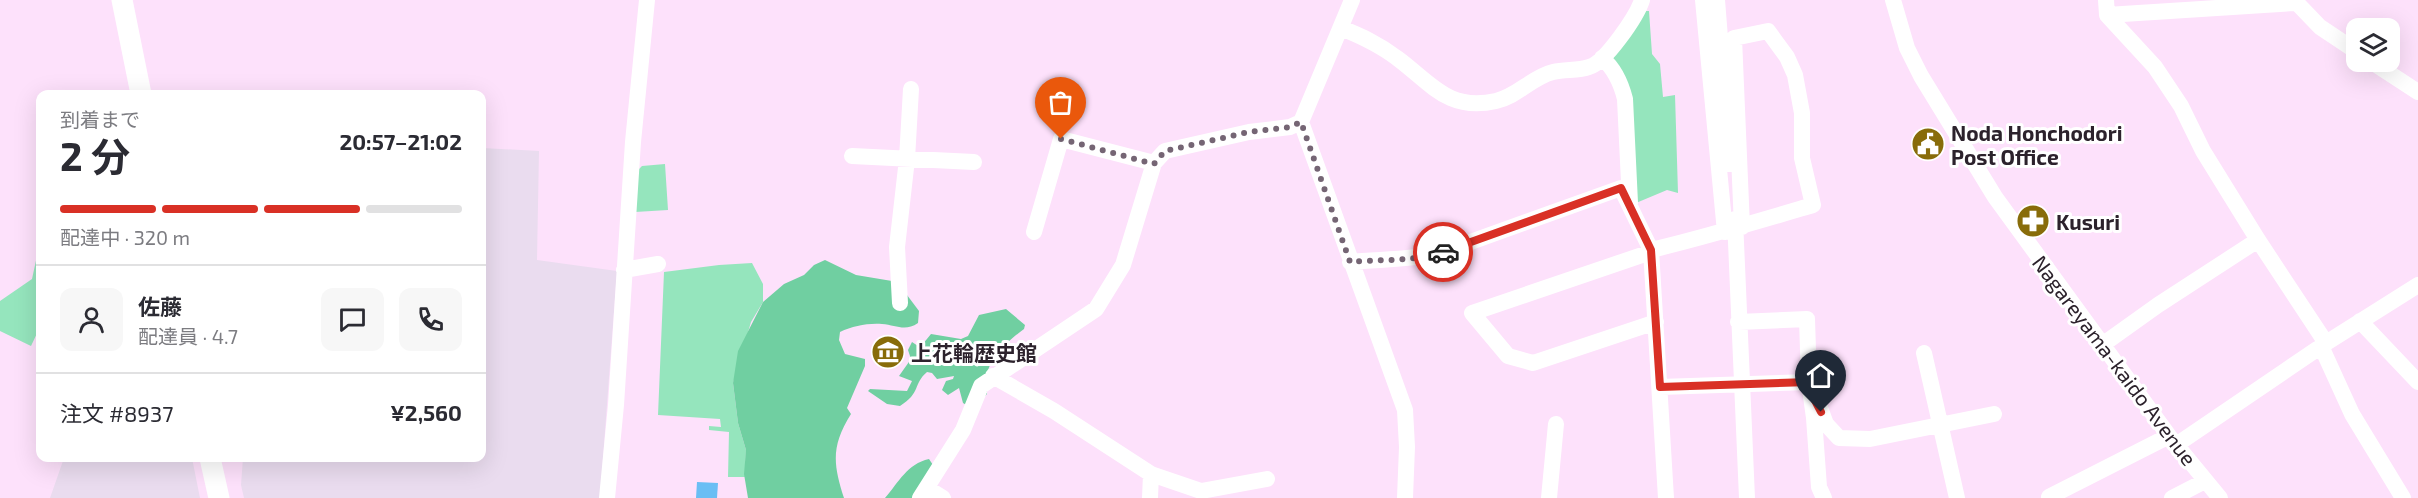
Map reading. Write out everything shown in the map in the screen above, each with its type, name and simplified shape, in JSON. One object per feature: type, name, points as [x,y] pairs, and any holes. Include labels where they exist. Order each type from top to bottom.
[{"type":"main road","points":[[123,0],[140,90]]},
{"type":"main road","points":[[211,462],[219,498]]},
{"type":"street","points":[[607,498],[647,0]]},
{"type":"street","points":[[1352,0],[1301,122],[1405,410],[1407,436],[1405,498]]},
{"type":"street","points":[[1341,28],[1369,39],[1384,48],[1439,93],[1469,103],[1485,103],[1512,96],[1549,73],[1596,65],[1631,19],[1642,0]]},
{"type":"street","points":[[1703,0],[1734,229]]},
{"type":"street","points":[[1717,0],[1734,229],[1747,498]]},
{"type":"street","name":"Nagareyama-kaido Avenue","points":[[1893,0],[1908,48],[1939,106],[1995,197],[2173,441],[2220,498]]},
{"type":"street","points":[[2107,8],[2294,2],[2320,27],[2346,44]]},
{"type":"street","points":[[2107,8],[2155,67],[2181,106],[2203,151],[2324,345],[2352,414],[2403,498]]},
{"type":"street","points":[[1656,322],[1533,363],[1508,356],[1472,313],[1651,251],[1734,229],[1813,204],[1803,158],[1802,112],[1795,75],[1787,57],[1768,31],[1734,38],[1734,229]]},
{"type":"street","points":[[1602,58],[1612,66],[1622,86],[1625,99],[1630,205]]},
{"type":"street","points":[[2387,72],[2418,92]]},
{"type":"street","points":[[900,303],[897,247],[907,159],[911,89]]},
{"type":"street","points":[[943,498],[923,493],[963,430],[981,386],[1096,309],[1123,265],[1154,164],[1165,151],[1249,132],[1290,127],[1301,122]]},
{"type":"street","points":[[1034,232],[1061,139],[1154,164]]},
{"type":"street","points":[[852,156],[974,162]]},
{"type":"street","points":[[1350,262],[1384,258],[1419,258],[1440,254],[1621,188],[1651,251],[1666,498]]},
{"type":"street","points":[[2102,345],[2158,305],[2258,240]]},
{"type":"street","points":[[624,270],[658,264]]},
{"type":"street","points":[[2049,497],[2173,441],[2418,285]]},
{"type":"street","points":[[1738,322],[1807,319],[1809,386],[1814,418],[1819,487],[1824,498]]},
{"type":"street","points":[[2360,321],[2418,382]]},
{"type":"street","points":[[1924,353],[1957,498]]},
{"type":"street","points":[[993,376],[1054,411],[1151,474],[1205,491],[1267,479]]},
{"type":"street","points":[[1660,387],[1809,386]]},
{"type":"street","points":[[1809,386],[1826,424],[1839,438],[1870,440],[1994,414]]},
{"type":"street","points":[[1549,498],[1556,424]]},
{"type":"street","points":[[1150,498],[1151,474]]},
{"type":"street","points":[[2172,498],[2205,481]]},
{"type":"shaded area","points":[[486,148],[539,151],[537,260],[617,271],[600,498],[244,498],[241,485],[243,462],[486,462]]},
{"type":"shaded area","points":[[63,462],[193,462],[200,498],[50,498]]},
{"type":"green space","points":[[1643,11],[1649,11],[1652,54],[1660,64],[1663,97],[1675,95],[1678,193],[1667,190],[1636,203],[1611,61]]},
{"type":"green space","points":[[665,164],[668,210],[635,212],[637,171],[642,166]]},
{"type":"green space","points":[[36,260],[36,335],[31,346],[0,331],[0,301],[32,279]]},
{"type":"green space","points":[[825,260],[856,275],[892,281],[919,311],[918,323],[905,328],[882,324],[866,325],[840,332],[839,340],[845,354],[865,359],[865,366],[847,408],[851,414],[837,446],[836,465],[844,498],[748,498],[744,474],[746,450],[738,423],[733,383],[738,351],[763,302],[784,284],[804,275],[814,265]]},
{"type":"green space","points":[[752,263],[763,284],[763,302],[751,322],[733,383],[738,423],[746,450],[745,477],[728,477],[729,432],[709,430],[709,426],[721,427],[720,419],[658,415],[664,272]]},
{"type":"green space","points":[[1006,309],[1025,325],[1024,329],[996,355],[987,375],[987,394],[975,406],[963,403],[959,388],[948,395],[942,390],[946,381],[953,379],[954,376],[937,379],[932,373],[927,372],[911,397],[900,406],[887,404],[868,391],[870,389],[907,391],[912,381],[899,376],[911,359],[908,350],[912,342],[918,346],[922,345],[931,334],[961,339],[968,336],[979,315]]},
{"type":"green space","points":[[929,459],[935,468],[916,498],[885,498],[909,469]]},
{"type":"water","points":[[697,482],[718,483],[717,498],[696,498]]},
{"type":"way so far","points":[[1061,139],[1154,164],[1165,151],[1249,132],[1290,127],[1301,122],[1350,262],[1384,258],[1419,258],[1443,252]]},
{"type":"place","name":"Noda Honchodori Post Office","points":[[1928,144]]},
{"type":"place","name":"Kusuri","points":[[2033,221]]},
{"type":"place","name":"上花輪歴史館","points":[[888,352]]},
{"type":"route","points":[[1443,252],[1621,188],[1651,250],[1660,387],[1809,382],[1810,391],[1817,400],[1821,412]]}]
